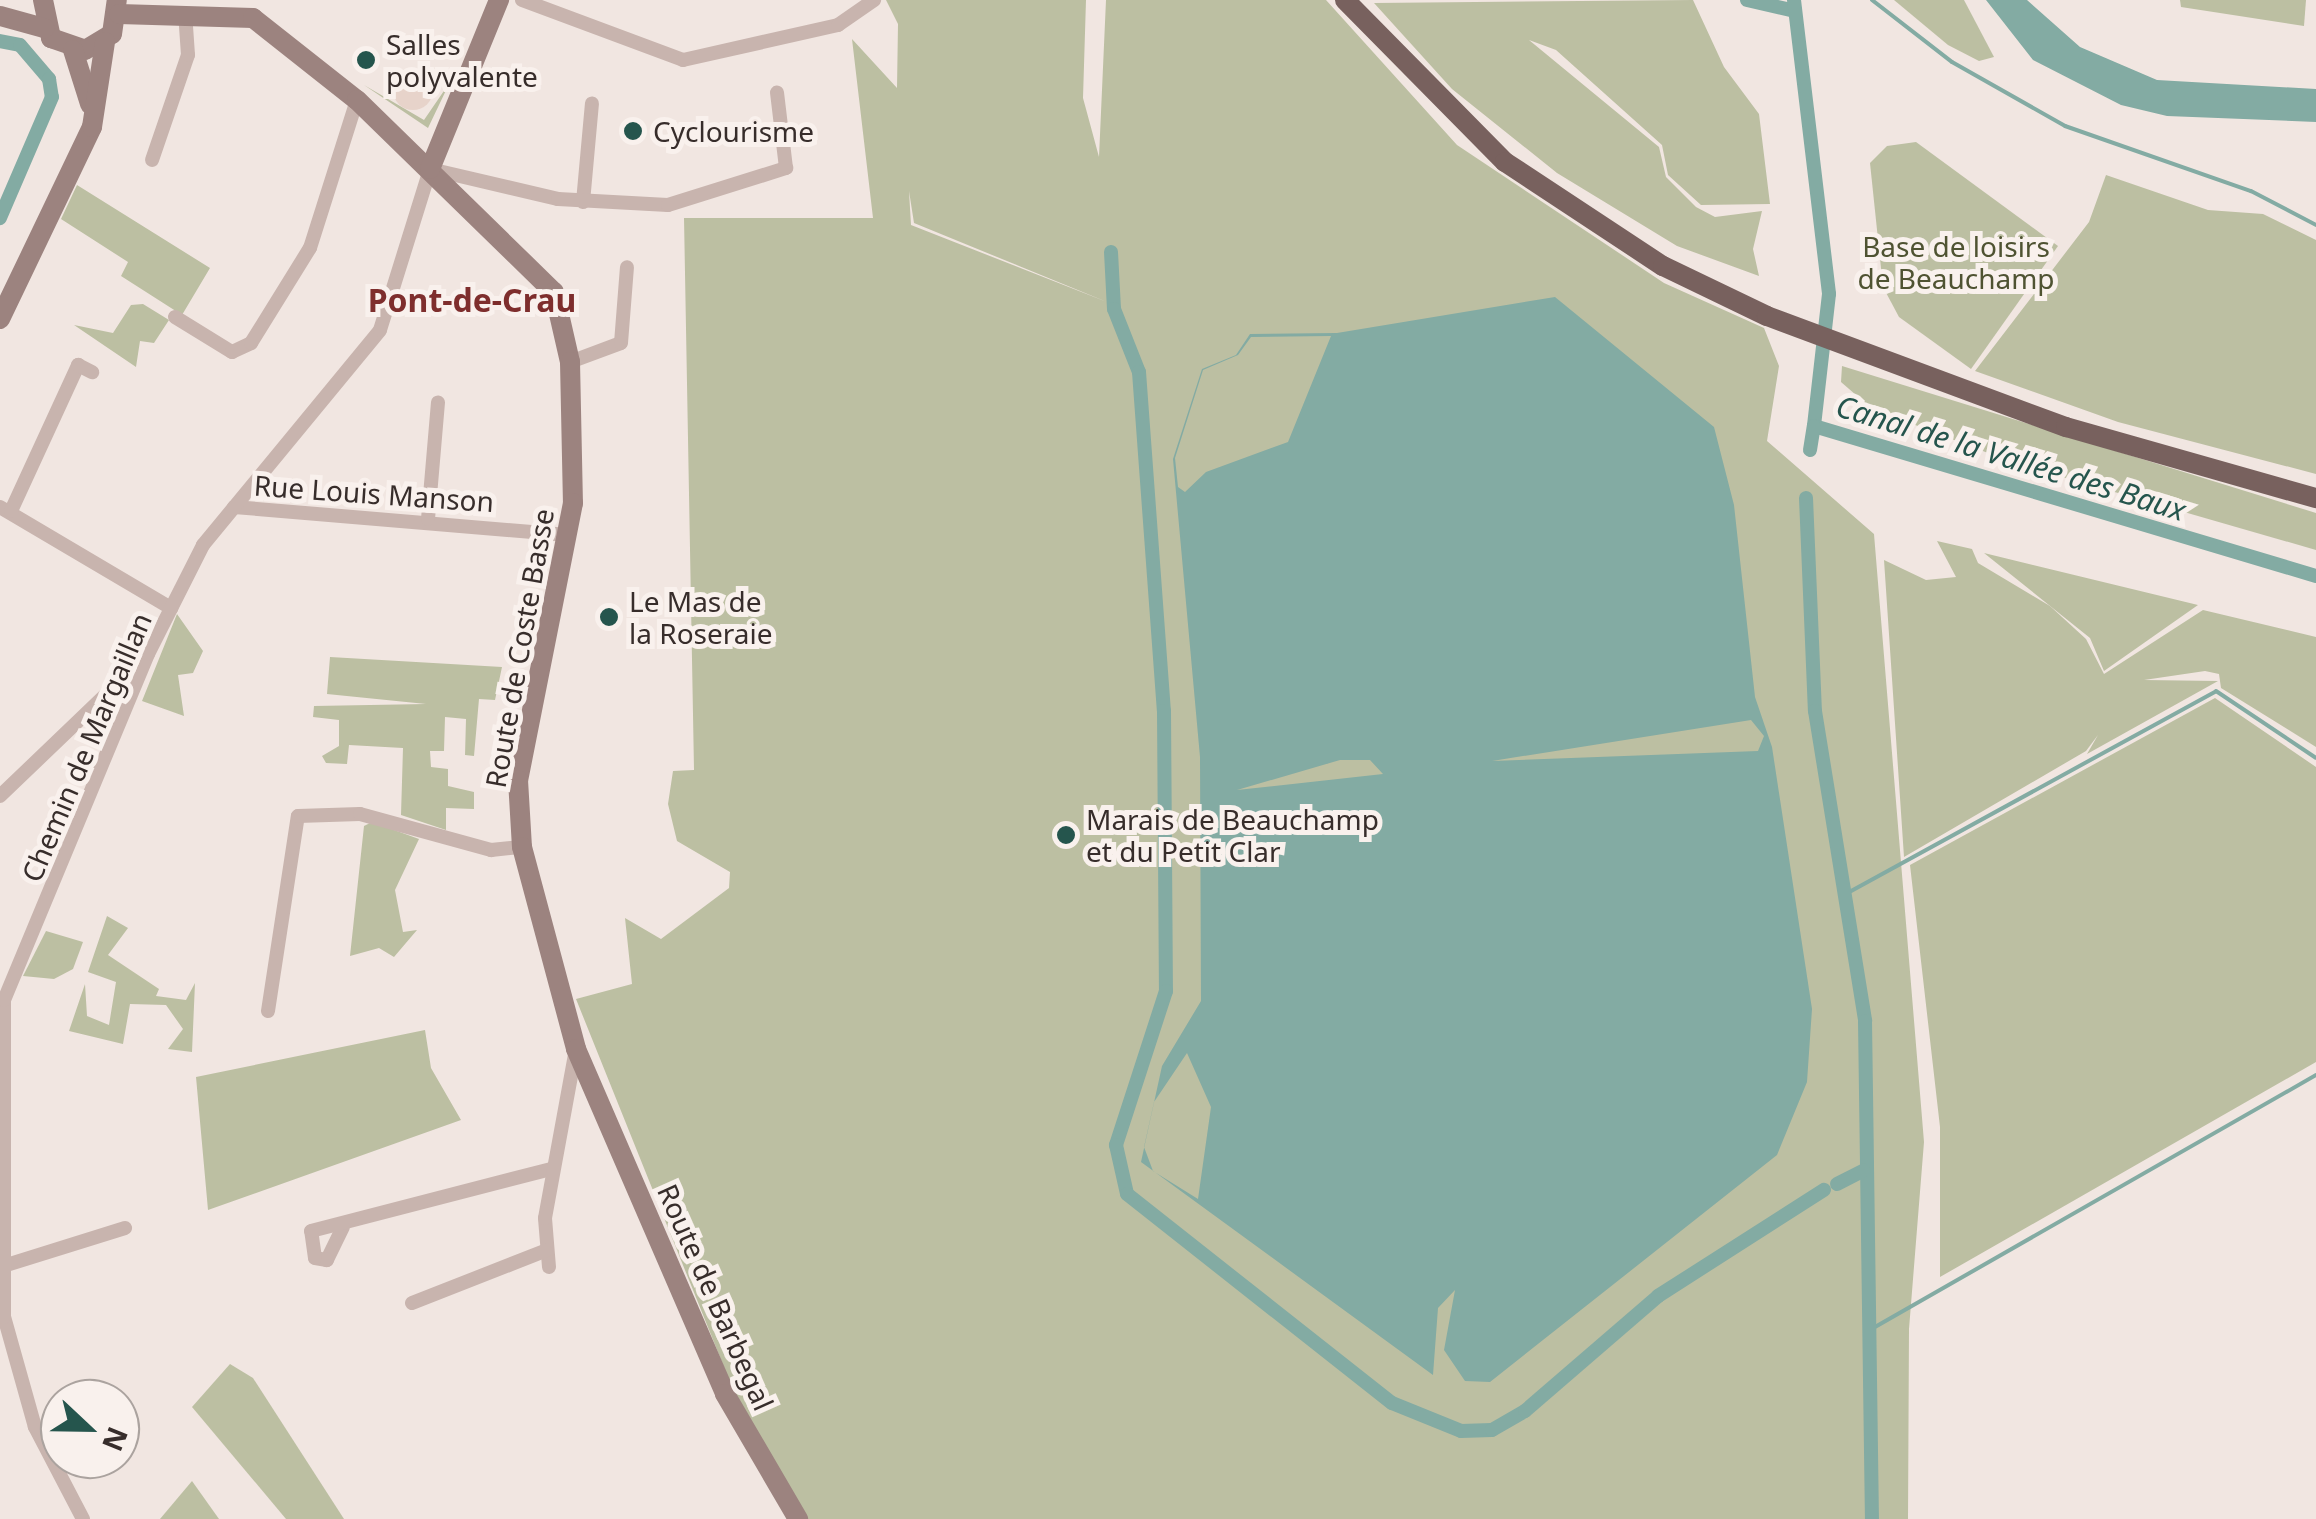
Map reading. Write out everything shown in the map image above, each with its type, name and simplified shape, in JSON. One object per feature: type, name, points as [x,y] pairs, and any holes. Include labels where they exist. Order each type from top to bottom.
[{"type":"main road","points":[[1345,0],[1426,92],[1559,202],[1767,316],[2066,427],[2316,498]]},
{"type":"street","points":[[0,6],[14,0]]},
{"type":"street","points":[[43,0],[44,28]]},
{"type":"street","points":[[498,0],[430,168],[583,202],[668,205],[786,168],[777,92]]},
{"type":"street","points":[[522,0],[683,60],[838,25],[874,0]]},
{"type":"street","points":[[0,319],[98,108],[105,42],[118,7]]},
{"type":"street","name":"Route de Coste Basse","points":[[118,7],[185,16],[254,18],[357,100],[554,292],[570,362],[568,536],[518,780],[522,847],[576,1050],[596,1091]]},
{"type":"street","points":[[0,16],[44,28],[73,50],[91,92],[81,144]]},
{"type":"street","points":[[152,160],[182,82],[185,16]]},
{"type":"street","points":[[73,50],[105,42]]},
{"type":"street","points":[[175,317],[232,352],[251,343],[310,248],[357,100]]},
{"type":"street","points":[[583,202],[592,103]]},
{"type":"street","points":[[397,138],[443,137]]},
{"type":"street","name":"Chemin de Margaillan","points":[[82,1519],[53,1470],[10,1356],[0,1266],[2,1002],[148,654],[171,608],[234,507],[380,330],[430,168]]},
{"type":"street","points":[[570,362],[621,343],[627,266]]},
{"type":"street","points":[[92,372],[78,365],[5,509],[171,608]]},
{"type":"street","points":[[428,518],[438,402]]},
{"type":"street","name":"Rue Louis Manson","points":[[234,507],[428,518],[568,536]]},
{"type":"street","points":[[0,796],[148,654]]},
{"type":"street","points":[[268,1011],[298,816],[360,814],[481,848],[522,847]]},
{"type":"street","points":[[549,1267],[545,1251],[551,1169],[576,1050]]},
{"type":"street","name":"Route de Barbegal","points":[[596,1091],[725,1394],[798,1519]]},
{"type":"street","points":[[343,1228],[551,1169]]},
{"type":"street","points":[[0,1266],[125,1228]]},
{"type":"street","points":[[412,1303],[545,1251]]},
{"type":"green space","points":[[886,0],[1086,0],[1083,98],[1099,157],[1106,0],[1326,0],[1457,145],[1664,283],[1764,328],[1779,366],[1767,441],[1874,534],[1924,1142],[1909,1329],[1908,1519],[807,1519],[732,1387],[576,999],[632,984],[625,918],[661,939],[729,888],[730,872],[677,841],[668,804],[673,771],[694,770],[684,218],[873,218],[852,39],[897,88],[898,24]],"holes":[[[909,191],[914,223],[1107,302],[911,225]]]},
{"type":"green space","points":[[1693,0],[1724,67],[1759,114],[1770,204],[1701,205],[1668,175],[1662,145],[1556,50],[1529,40],[1659,147],[1666,177],[1696,207],[1715,217],[1762,211],[1753,249],[1759,276],[1677,246],[1557,173],[1452,89],[1374,3]]},
{"type":"green space","points":[[1894,0],[1964,0],[1994,57],[1979,61],[1948,45]]},
{"type":"green space","points":[[2180,0],[2306,0],[2304,26],[2181,7]]},
{"type":"green space","points":[[450,82],[428,128],[364,85],[424,120]]},
{"type":"green space","name":"Base de loisirs de Beauchamp","points":[[1916,142],[2058,246],[1971,369],[1899,317],[1883,287],[1870,163],[1887,146]]},
{"type":"green space","points":[[2106,175],[2208,210],[2263,214],[2316,240],[2316,474],[2118,422],[1975,371],[2089,222]]},
{"type":"green space","points":[[77,185],[210,268],[182,315],[121,276],[128,262],[61,219]]},
{"type":"green space","points":[[143,304],[169,320],[154,343],[140,341],[136,367],[74,325],[113,333],[131,305]]},
{"type":"green space","points":[[1842,366],[2316,513],[2316,550],[2014,463],[1871,408],[1841,382]]},
{"type":"green space","points":[[1937,541],[1972,549],[1978,563],[2050,606],[2086,639],[2104,674],[2203,610],[2316,637],[2316,747],[2221,688],[2219,674],[2205,671],[2144,680],[2218,681],[2087,754],[2098,735],[2086,751],[1904,857],[1884,560],[1926,580],[1956,577]]},
{"type":"green space","points":[[1984,553],[2198,605],[2104,671],[2090,638]]},
{"type":"green space","points":[[177,614],[203,651],[193,673],[178,675],[184,716],[142,701]]},
{"type":"green space","points":[[330,657],[502,667],[495,700],[479,699],[474,756],[465,755],[466,719],[445,717],[444,751],[430,751],[431,767],[448,769],[448,786],[474,792],[474,809],[446,808],[446,830],[401,815],[403,748],[349,745],[347,764],[326,763],[322,756],[339,746],[339,720],[313,717],[314,706],[426,704],[327,694]]},
{"type":"green space","points":[[2215,698],[2316,767],[2316,1062],[1940,1277],[1940,1127],[1910,865]]},
{"type":"green space","points":[[372,822],[419,839],[395,890],[403,932],[417,930],[394,957],[379,948],[350,956],[364,826]]},
{"type":"green space","points":[[107,916],[128,928],[108,955],[159,989],[156,996],[186,1000],[195,983],[192,1052],[168,1049],[183,1029],[166,1005],[130,1004],[123,1044],[69,1031],[85,984],[87,1016],[109,1025],[116,982],[88,972]]},
{"type":"green space","points":[[46,931],[83,942],[73,969],[54,979],[23,976]]},
{"type":"green space","points":[[425,1030],[431,1068],[461,1120],[208,1210],[196,1077]]},
{"type":"green space","points":[[230,1364],[253,1378],[344,1519],[286,1519],[192,1407]]},
{"type":"green space","points":[[192,1481],[219,1519],[160,1519]]},
{"type":"shaded area","points":[[413,70],[427,76],[433,90],[427,104],[413,110],[399,104],[393,90],[399,76]]},
{"type":"water","points":[[1986,0],[2027,0],[2080,47],[2157,80],[2316,89],[2316,122],[2167,116],[2121,105],[2033,60]]},
{"type":"water","points":[[1555,297],[1714,427],[1734,505],[1755,697],[1772,747],[1812,1009],[1807,1082],[1777,1155],[1490,1382],[1465,1381],[1444,1350],[1455,1290],[1438,1308],[1433,1375],[1155,1172],[1198,1199],[1211,1107],[1187,1053],[1154,1102],[1162,1066],[1201,1001],[1200,757],[1173,459],[1202,369],[1236,355],[1250,334],[1337,333]],"holes":[[[1331,336],[1288,442],[1206,472],[1185,492],[1178,487],[1175,458],[1203,370],[1238,355],[1251,337]],[[1751,720],[1764,736],[1758,751],[1492,761]],[[1340,760],[1370,760],[1383,774],[1237,790]]]},
{"type":"water","points":[[1144,1147],[1153,1171],[1141,1162]]},
{"type":"waterway","points":[[1747,0],[1795,11]]},
{"type":"waterway","name":"Canal de la Vallée des Baux","points":[[1794,0],[1829,294],[1814,426],[2316,576]]},
{"type":"waterway","points":[[1872,0],[1952,62],[2065,126],[2251,191],[2316,225]]},
{"type":"waterway","points":[[0,41],[20,45],[49,79],[52,97],[0,218]]},
{"type":"waterway","points":[[1111,252],[1114,309],[1139,372],[1164,711],[1166,991],[1116,1145],[1127,1194],[1392,1403],[1461,1431],[1492,1430],[1525,1411],[1658,1296],[1824,1190]]},
{"type":"waterway","points":[[1810,450],[1814,426]]},
{"type":"waterway","points":[[1806,498],[1815,711],[1865,1021],[1872,1519]]},
{"type":"waterway","points":[[1842,896],[2216,691],[2316,758]]},
{"type":"waterway","points":[[1868,1331],[2316,1075]]},
{"type":"waterway","points":[[1837,1184],[1864,1170]]},
{"type":"place","name":"Salles polyvalente","points":[[366,60]]},
{"type":"place","name":"Cyclourisme","points":[[633,131]]},
{"type":"place","name":"Le Mas de la Roseraie","points":[[609,617]]},
{"type":"place","name":"Marais de Beauchamp et du Petit Clar","points":[[1066,835]]},
{"type":"district","name":"Pont-de-Crau","points":[[472,300]]}]
